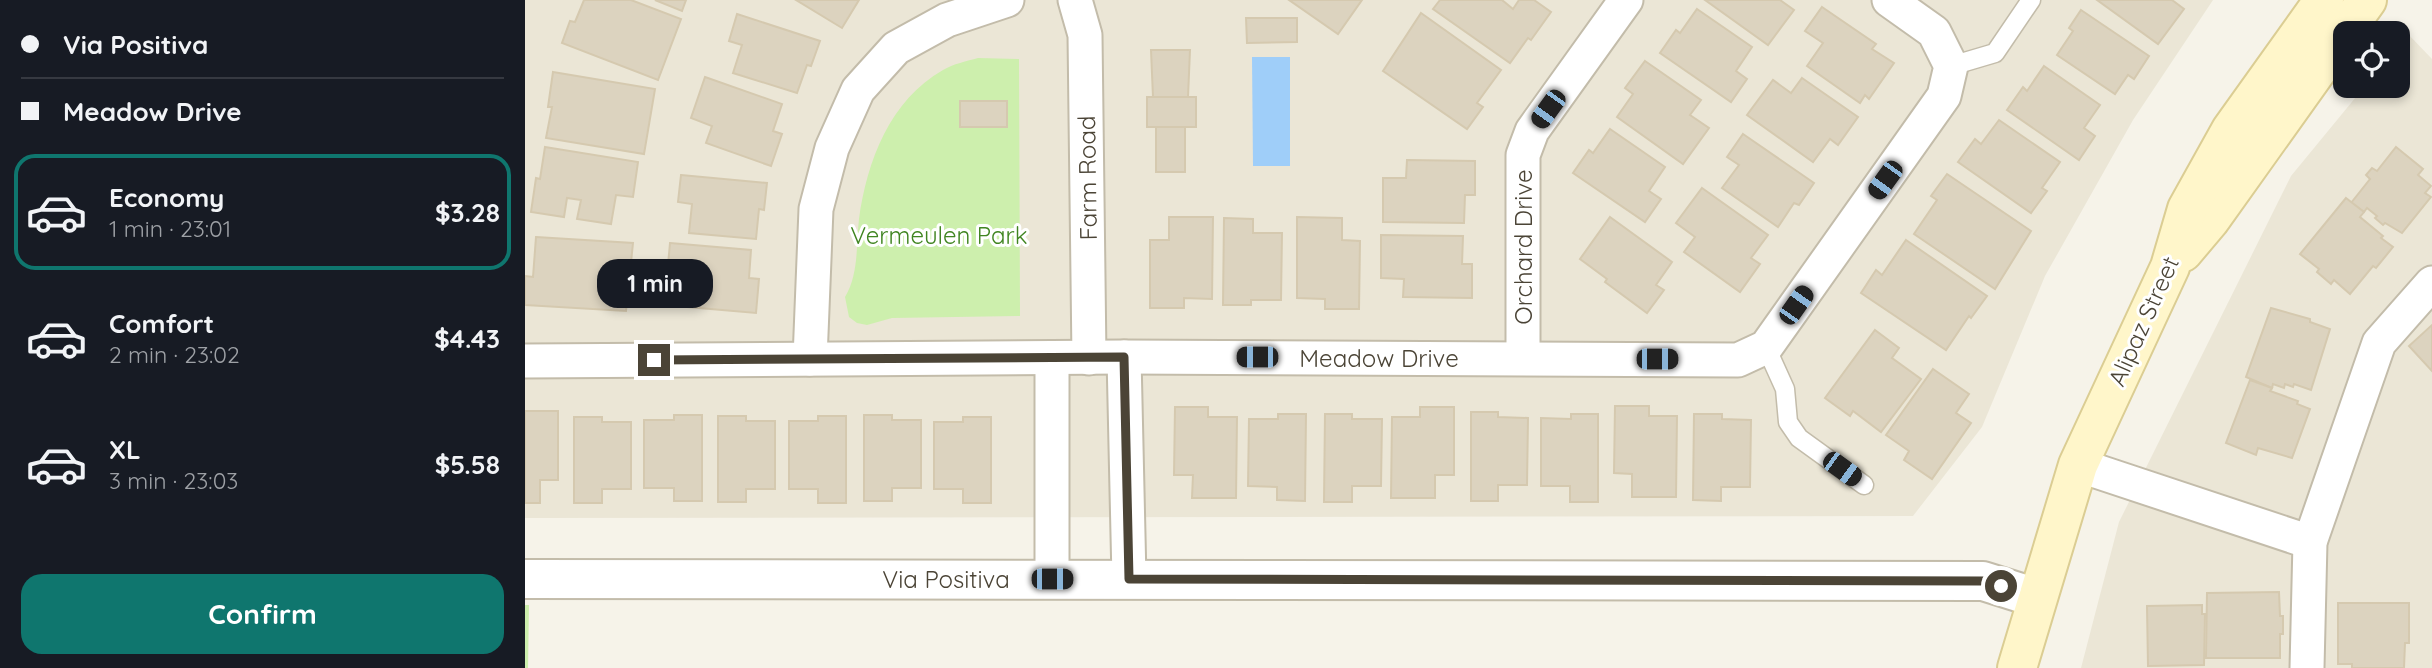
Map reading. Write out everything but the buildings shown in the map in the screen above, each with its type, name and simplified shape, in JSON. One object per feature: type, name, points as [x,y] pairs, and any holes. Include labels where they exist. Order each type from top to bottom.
[{"type":"main road","name":"Alipaz Street","points":[[2017,668],[2078,465],[2170,267],[2187,209],[2231,130],[2324,0]]},
{"type":"main road","points":[[2170,267],[2210,220],[2367,0]]},
{"type":"street","points":[[810,359],[816,209],[832,148],[858,90],[896,48],[947,20],[1007,0]]},
{"type":"street","name":"Farm Road","points":[[1075,0],[1085,35],[1089,358]]},
{"type":"street","name":"Orchard Drive","points":[[1523,358],[1523,155],[1532,131],[1626,0]]},
{"type":"street","points":[[1766,347],[1944,96],[1951,66],[1934,32],[1889,0]]},
{"type":"street","points":[[2307,668],[2311,542],[2379,342],[2432,283]]},
{"type":"street","name":"Meadow Drive","points":[[525,362],[1124,357],[1738,360],[1766,347]]},
{"type":"street","points":[[1124,357],[1129,579]]},
{"type":"street","points":[[1052,358],[1052,579]]},
{"type":"street","points":[[2078,465],[2311,542]]},
{"type":"street","name":"Via Positiva","points":[[525,579],[1983,581],[2037,598]]},
{"type":"lane","points":[[1951,66],[1994,53],[2031,0]]},
{"type":"lane","points":[[1766,347],[1785,389],[1788,422],[1799,438],[1864,485]]},
{"type":"shaded area","points":[[525,0],[2213,0],[2133,120],[2045,276],[1982,427],[1913,516],[525,518]]},
{"type":"shaded area","points":[[2410,36],[2432,59],[2432,668],[2081,668],[2119,522],[2291,176],[2355,98],[2410,98]]},
{"type":"green space","name":"Vermeulen Park","points":[[978,58],[1019,59],[1020,316],[892,318],[867,325],[857,323],[849,317],[845,297],[855,269],[859,219],[868,175],[884,134],[895,115],[925,83],[947,68]]},
{"type":"green space","points":[[525,605],[529,605],[528,668],[525,668]]},
{"type":"water","points":[[1252,57],[1290,57],[1290,166],[1253,166]]},
{"type":"route","points":[[654,360],[1124,357],[1129,579],[1983,581],[2001,586]]}]
